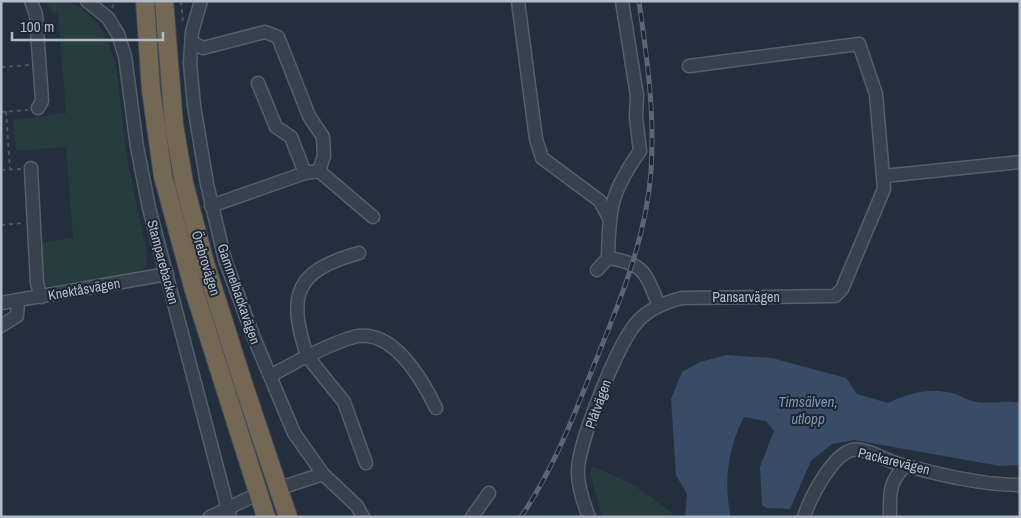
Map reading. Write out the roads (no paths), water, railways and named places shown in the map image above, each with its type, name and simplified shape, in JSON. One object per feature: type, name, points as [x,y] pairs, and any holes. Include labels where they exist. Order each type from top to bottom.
[{"type":"highway","name":"Örebrovägen","points":[[145,1],[152,99],[163,176],[193,287],[266,517]]},
{"type":"highway","name":"Örebrovägen","points":[[164,1],[174,126],[184,183],[197,234],[238,367],[288,517]]},
{"type":"street","points":[[31,1],[36,16],[40,64],[42,101],[38,108]]},
{"type":"street","name":"Stamparebacken","points":[[87,1],[108,18],[118,34],[125,56],[143,178],[228,512]]},
{"type":"street","name":"Gammelbackavägen","points":[[201,1],[192,32],[190,63],[194,106],[211,206],[238,297],[294,433],[323,474],[357,506],[363,517]]},
{"type":"street","points":[[518,1],[536,139],[542,158],[600,201],[609,218]]},
{"type":"street","points":[[597,270],[608,258],[609,218],[614,197],[623,174],[640,150],[636,117],[637,96],[622,1]]},
{"type":"street","points":[[192,42],[203,48],[265,32],[278,37],[309,116],[322,136],[324,156],[319,171]]},
{"type":"street","points":[[689,66],[859,44],[876,94],[884,176],[1020,162]]},
{"type":"street","points":[[258,83],[276,127],[291,137],[305,173]]},
{"type":"street","points":[[31,168],[37,283],[41,297]]},
{"type":"street","points":[[211,206],[305,173],[319,171],[373,217]]},
{"type":"street","name":"Pansarvägen","points":[[659,306],[673,300],[693,297],[835,296],[842,290],[884,189],[884,176]]},
{"type":"street","points":[[359,254],[323,265],[302,286],[297,302],[298,320],[308,356],[328,384],[344,402],[366,463]]},
{"type":"street","points":[[608,258],[625,260],[643,270],[659,306]]},
{"type":"street","name":"Knektåsvägen","points":[[1,303],[166,274]]},
{"type":"street","points":[[1,326],[17,316],[18,300]]},
{"type":"street","name":"Plåtvägen","points":[[589,517],[582,496],[578,471],[585,440],[614,361],[625,338],[640,319],[659,306]]},
{"type":"street","points":[[270,376],[308,356],[358,336],[374,337],[389,344],[401,355],[423,381],[436,408]]},
{"type":"street","name":"Packarevägen","points":[[804,517],[808,505],[833,463],[852,450],[863,451],[906,466],[1002,485],[1020,485]]},
{"type":"street","points":[[890,517],[892,483],[897,473],[906,466]]},
{"type":"street","points":[[286,486],[323,474]]},
{"type":"street","points":[[472,517],[489,493]]},
{"type":"street","points":[[210,517],[228,512],[249,498]]},
{"type":"water","name":"Timsälven, utlopp","points":[[726,355],[772,358],[846,378],[857,394],[888,403],[912,394],[935,391],[952,393],[977,402],[1020,403],[1020,465],[1000,466],[854,440],[832,444],[811,461],[790,509],[766,508],[762,505],[760,467],[774,431],[766,421],[744,417],[734,441],[728,466],[727,491],[731,517],[685,517],[687,494],[676,475],[671,399],[682,372],[700,362]]},
{"type":"railway","points":[[521,517],[552,464],[577,408],[621,297],[643,223],[651,171],[652,128],[639,1]]}]
